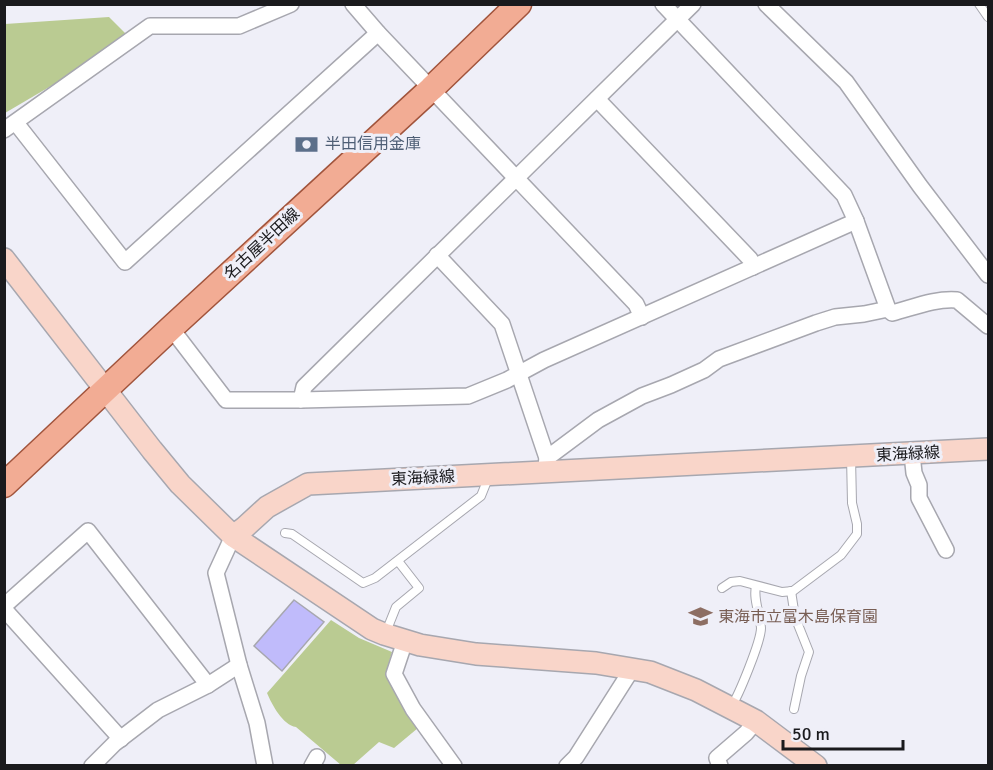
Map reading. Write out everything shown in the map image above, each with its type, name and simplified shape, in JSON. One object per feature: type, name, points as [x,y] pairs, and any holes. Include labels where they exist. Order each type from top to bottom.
[{"type":"main road","name":"名古屋半田線","points":[[4,485],[431,89],[519,4]]},
{"type":"main road","points":[[4,259],[180,484],[233,536],[372,628],[420,645],[476,654],[596,663],[650,672],[696,690],[756,721],[816,765]]},
{"type":"main road","name":"東海緑線","points":[[233,536],[267,507],[308,484],[490,475],[546,465],[851,457],[988,450]]},
{"type":"street","points":[[291,4],[238,26],[150,26],[10,126],[125,262],[378,33]]},
{"type":"street","points":[[353,4],[636,304],[642,317]]},
{"type":"street","points":[[663,4],[844,195],[856,221],[888,309],[892,313],[934,302],[957,300],[988,326]]},
{"type":"street","points":[[301,400],[304,387],[693,4]]},
{"type":"street","points":[[766,4],[846,82],[920,186],[988,275]]},
{"type":"street","points":[[597,99],[750,259],[753,267]]},
{"type":"street","points":[[171,328],[226,400],[468,396],[856,221]]},
{"type":"street","points":[[437,255],[502,324],[546,465],[598,420],[642,396],[671,386],[704,370],[719,359],[835,317],[888,309]]},
{"type":"street","points":[[912,454],[914,473],[919,485],[919,498],[946,550]]},
{"type":"street","points":[[121,739],[4,607],[88,531],[208,685]]},
{"type":"street","points":[[233,536],[216,573],[239,664],[257,723],[265,765]]},
{"type":"street","points":[[405,641],[394,674],[413,709],[454,765]]},
{"type":"street","points":[[92,765],[158,710],[208,685],[239,664]]},
{"type":"street","points":[[576,763],[632,669]]},
{"type":"street","points":[[720,765],[717,758],[746,733],[756,721]]},
{"type":"lane","points":[[979,4],[988,17]]},
{"type":"lane","points":[[722,588],[731,582],[740,581],[791,591],[841,555],[857,534],[858,524],[852,503],[851,457]]},
{"type":"lane","points":[[285,533],[292,534],[363,583],[375,578],[481,496],[490,475]]},
{"type":"lane","points":[[384,634],[396,607],[419,588],[398,561]]},
{"type":"lane","points":[[730,709],[738,696],[761,632],[760,615],[754,594],[756,585]]},
{"type":"lane","points":[[791,591],[795,617],[809,652],[794,709]]},
{"type":"green space","points":[[109,17],[131,39],[5,113],[5,24]]},
{"type":"green space","points":[[331,620],[359,638],[392,652],[386,673],[407,713],[418,728],[394,748],[379,742],[353,765],[341,765],[296,727],[282,719],[267,693]]},
{"type":"building","points":[[294,600],[324,622],[282,671],[254,646]]},
{"type":"place","name":"半田信用金庫","points":[[307,144]]},
{"type":"place","name":"東海市立富木島保育園","points":[[700,617]]}]
